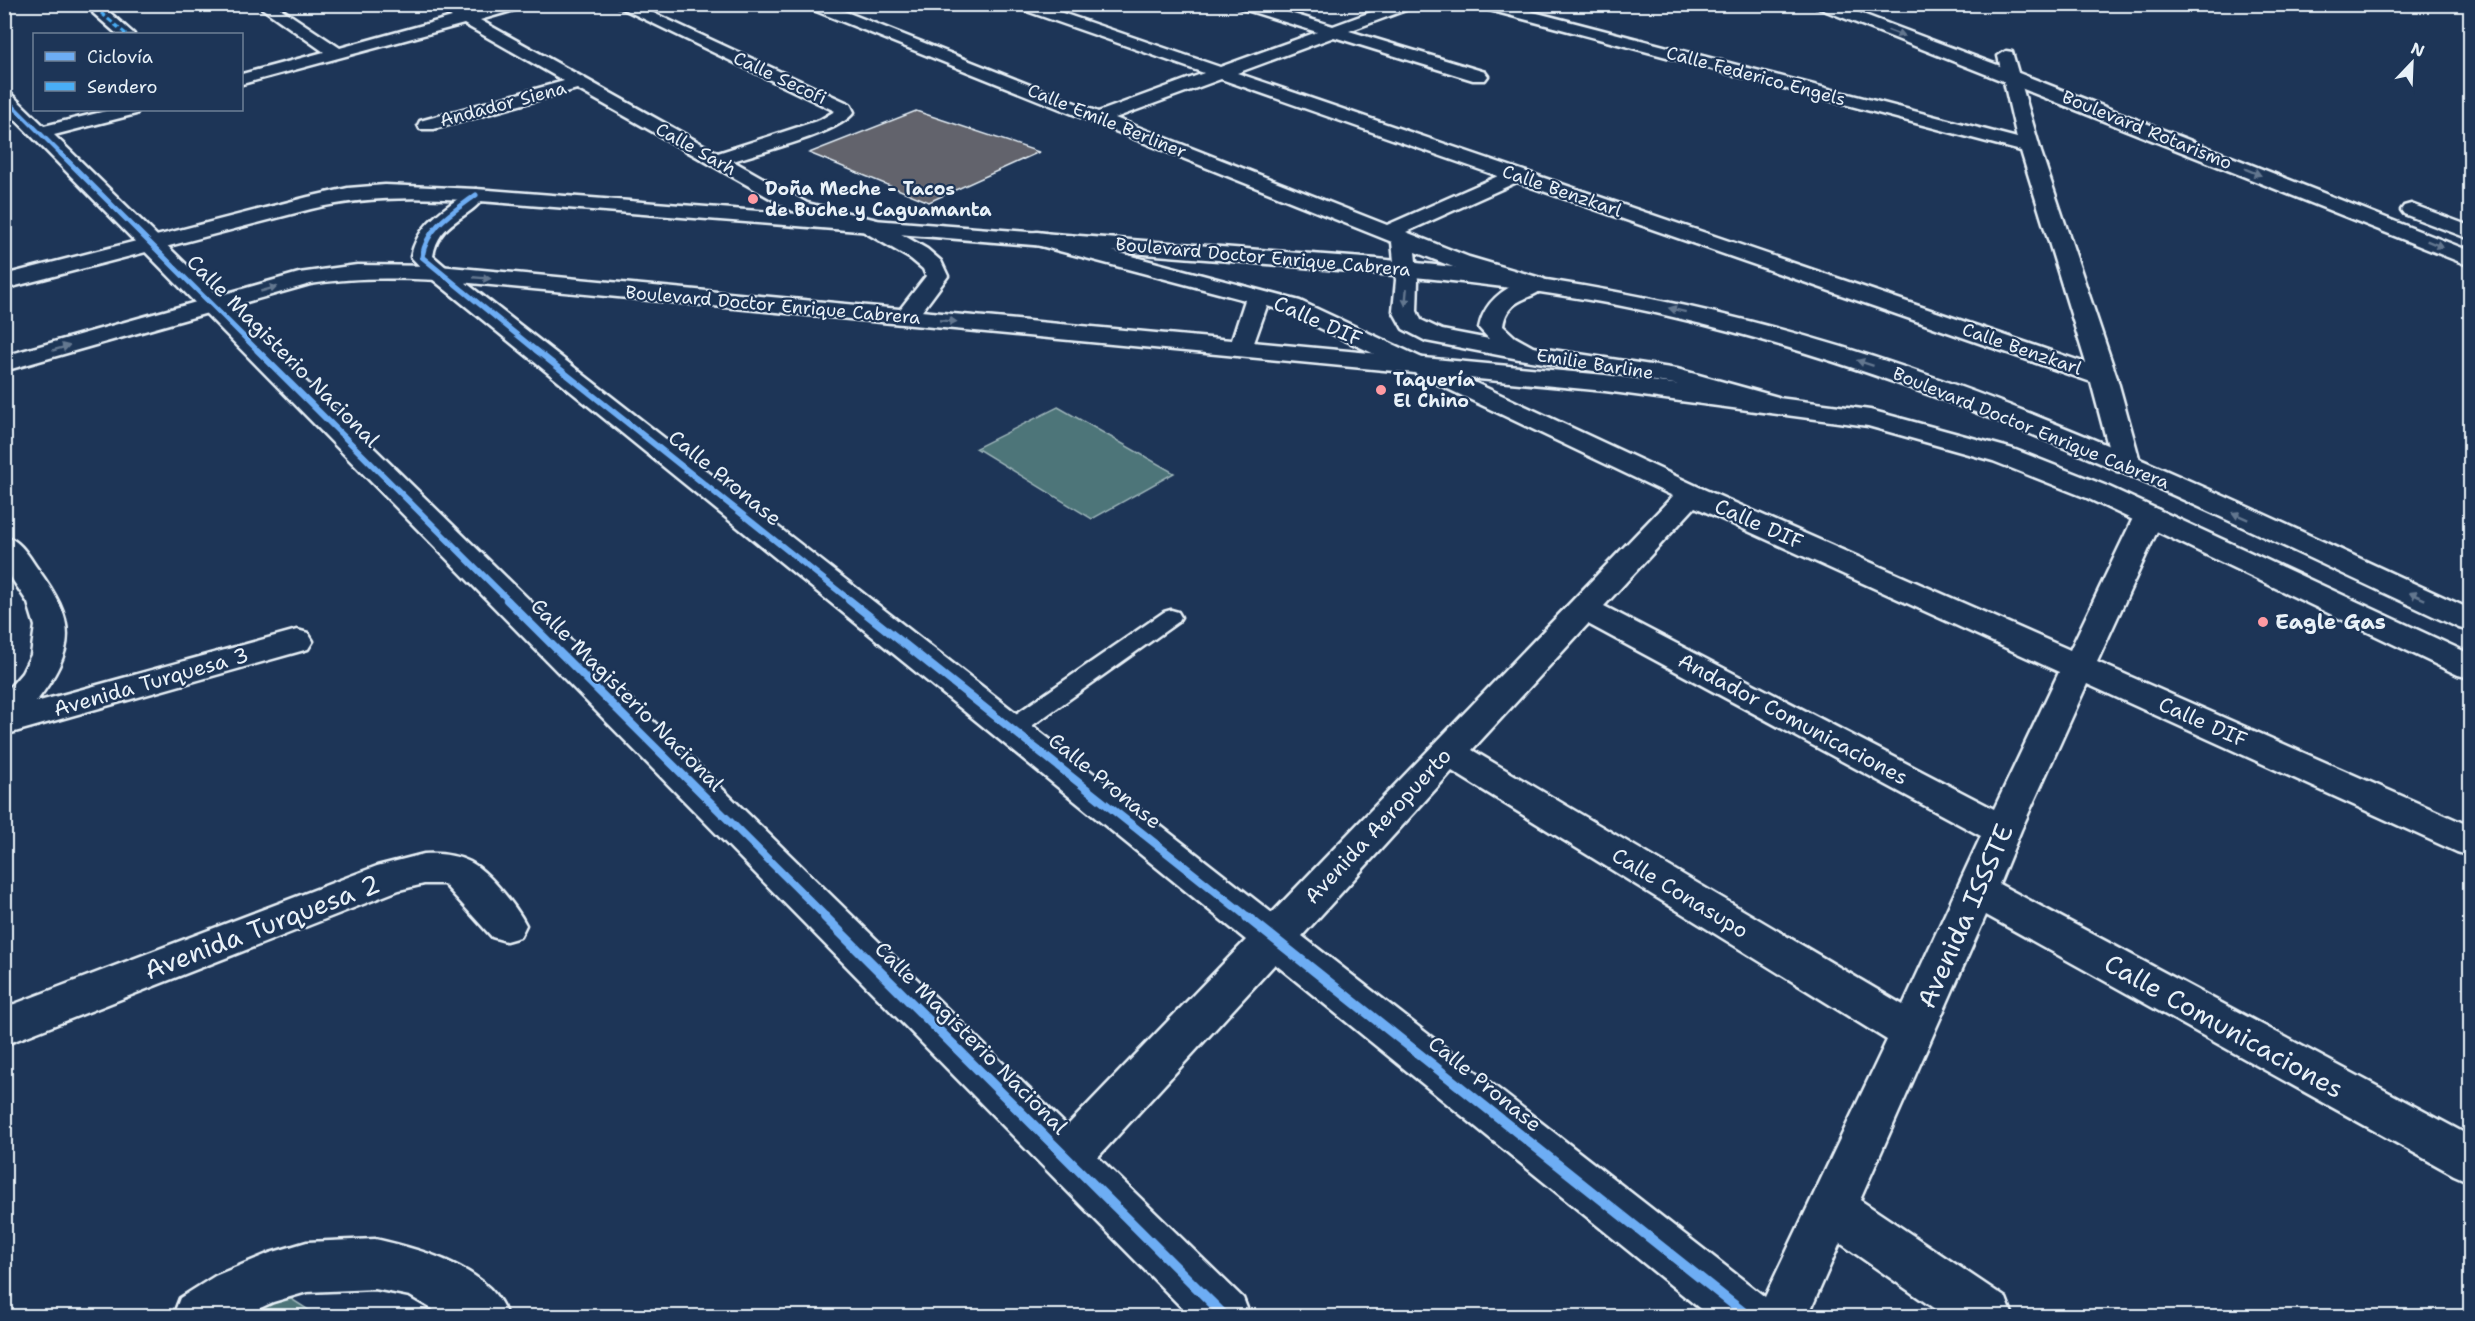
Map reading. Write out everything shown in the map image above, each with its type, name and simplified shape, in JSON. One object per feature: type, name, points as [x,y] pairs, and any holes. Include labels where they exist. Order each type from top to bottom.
[{"type":"street","points":[[263,4],[338,54]]},
{"type":"street","name":"Calle Sarh","points":[[440,4],[800,207],[869,225],[919,254],[933,266],[937,276],[906,317]]},
{"type":"street","points":[[243,79],[520,4]]},
{"type":"street","name":"Calle Secofi","points":[[620,4],[844,108],[845,112],[841,116],[827,124],[716,160]]},
{"type":"street","name":"Calle Emile Berliner","points":[[811,4],[1395,236]]},
{"type":"street","name":"Calle Benzkarl","points":[[1020,4],[2104,378]]},
{"type":"street","points":[[1242,4],[1479,75]]},
{"type":"street","points":[[1098,118],[1409,4]]},
{"type":"street","name":"Calle Federico Engels","points":[[1483,4],[2029,147]]},
{"type":"street","name":"Boulevard Rotarismo","points":[[1821,4],[2100,92]]},
{"type":"street","points":[[835,14],[861,7]]},
{"type":"street","points":[[101,13],[125,33]]},
{"type":"street","points":[[2004,62],[2029,147],[2104,378],[2127,465]]},
{"type":"street","name":"Boulevard Rotarismo","points":[[2004,62],[2128,112],[2470,259]]},
{"type":"street","name":"Andador Siena","points":[[427,125],[578,83]]},
{"type":"street","name":"Calle Magisterio Nacional","points":[[4,97],[1225,1317]]},
{"type":"street","points":[[41,134],[126,111]]},
{"type":"street","points":[[1395,236],[1516,175]]},
{"type":"street","name":"Boulevard Doctor Enrique Cabrera","points":[[4,282],[348,194],[385,191],[476,195],[1037,238],[1406,269],[1536,284],[1669,308],[1830,352],[1979,404],[2127,465],[2470,621]]},
{"type":"street","name":"Calle Pronase","points":[[476,195],[429,232],[422,245],[422,257],[439,273],[1748,1317]]},
{"type":"street","points":[[2389,202],[2470,233]]},
{"type":"street","points":[[1395,236],[1406,269],[1405,311],[1412,324],[1435,336],[1461,343],[1526,353]]},
{"type":"street","points":[[1395,236],[1461,262],[1536,284]]},
{"type":"street","name":"Calle DIF","points":[[1037,238],[1292,306],[1691,494],[2470,842]]},
{"type":"street","name":"Boulevard Doctor Enrique Cabrera","points":[[4,364],[307,278],[354,270],[439,273],[1605,383],[1769,402],[1870,418],[1930,433],[2044,470],[2150,516],[2470,667]]},
{"type":"street","name":"Emilie Barline","points":[[1536,284],[1508,299],[1495,312],[1491,321],[1491,328],[1498,336],[1526,353],[1677,376],[1769,402]]},
{"type":"street","points":[[1241,349],[1258,296]]},
{"type":"street","name":"Avenida Aeropuerto","points":[[1066,1159],[1691,494]]},
{"type":"street","name":"Avenida ISSSTE","points":[[1782,1317],[1977,891],[2002,830],[2150,516]]},
{"type":"street","points":[[4,545],[47,610],[53,633],[45,663],[30,687],[4,716]]},
{"type":"street","name":"Andador Comunicaciones","points":[[1583,608],[2002,830]]},
{"type":"street","name":"Avenida Turquesa 3","points":[[4,723],[297,642]]},
{"type":"street","name":"Calle Conasupo","points":[[1448,752],[1912,1033]]},
{"type":"street","name":"Avenida Turquesa 2","points":[[4,1027],[391,877],[418,870],[437,869],[457,873],[506,925]]},
{"type":"street","name":"Calle Comunicaciones","points":[[1977,891],[2470,1160]]},
{"type":"street","points":[[1831,1208],[1988,1317]]},
{"type":"street","points":[[198,1317],[233,1294],[270,1278],[307,1267],[375,1264],[416,1273],[455,1293],[482,1317]]},
{"type":"lane","points":[[1011,729],[1171,617]]},
{"type":"green space","points":[[1058,407],[1174,473],[1092,519],[976,448]]},
{"type":"green space","points":[[282,1293],[318,1316],[234,1316]]},
{"type":"building","points":[[916,111],[1039,152],[929,202],[809,153]]},
{"type":"marked path","points":[[101,13],[125,33]]},
{"type":"cycle path","points":[[4,97],[1225,1316]]},
{"type":"cycle path","points":[[476,195],[441,221],[428,237],[422,257],[439,273],[1748,1316]]},
{"type":"place","name":"Doña Meche - Tacos de Buche y Caguamanta","points":[[753,199]]},
{"type":"place","name":"Taquería El Chino","points":[[1381,390]]},
{"type":"place","name":"Eagle Gas","points":[[2263,622]]}]
